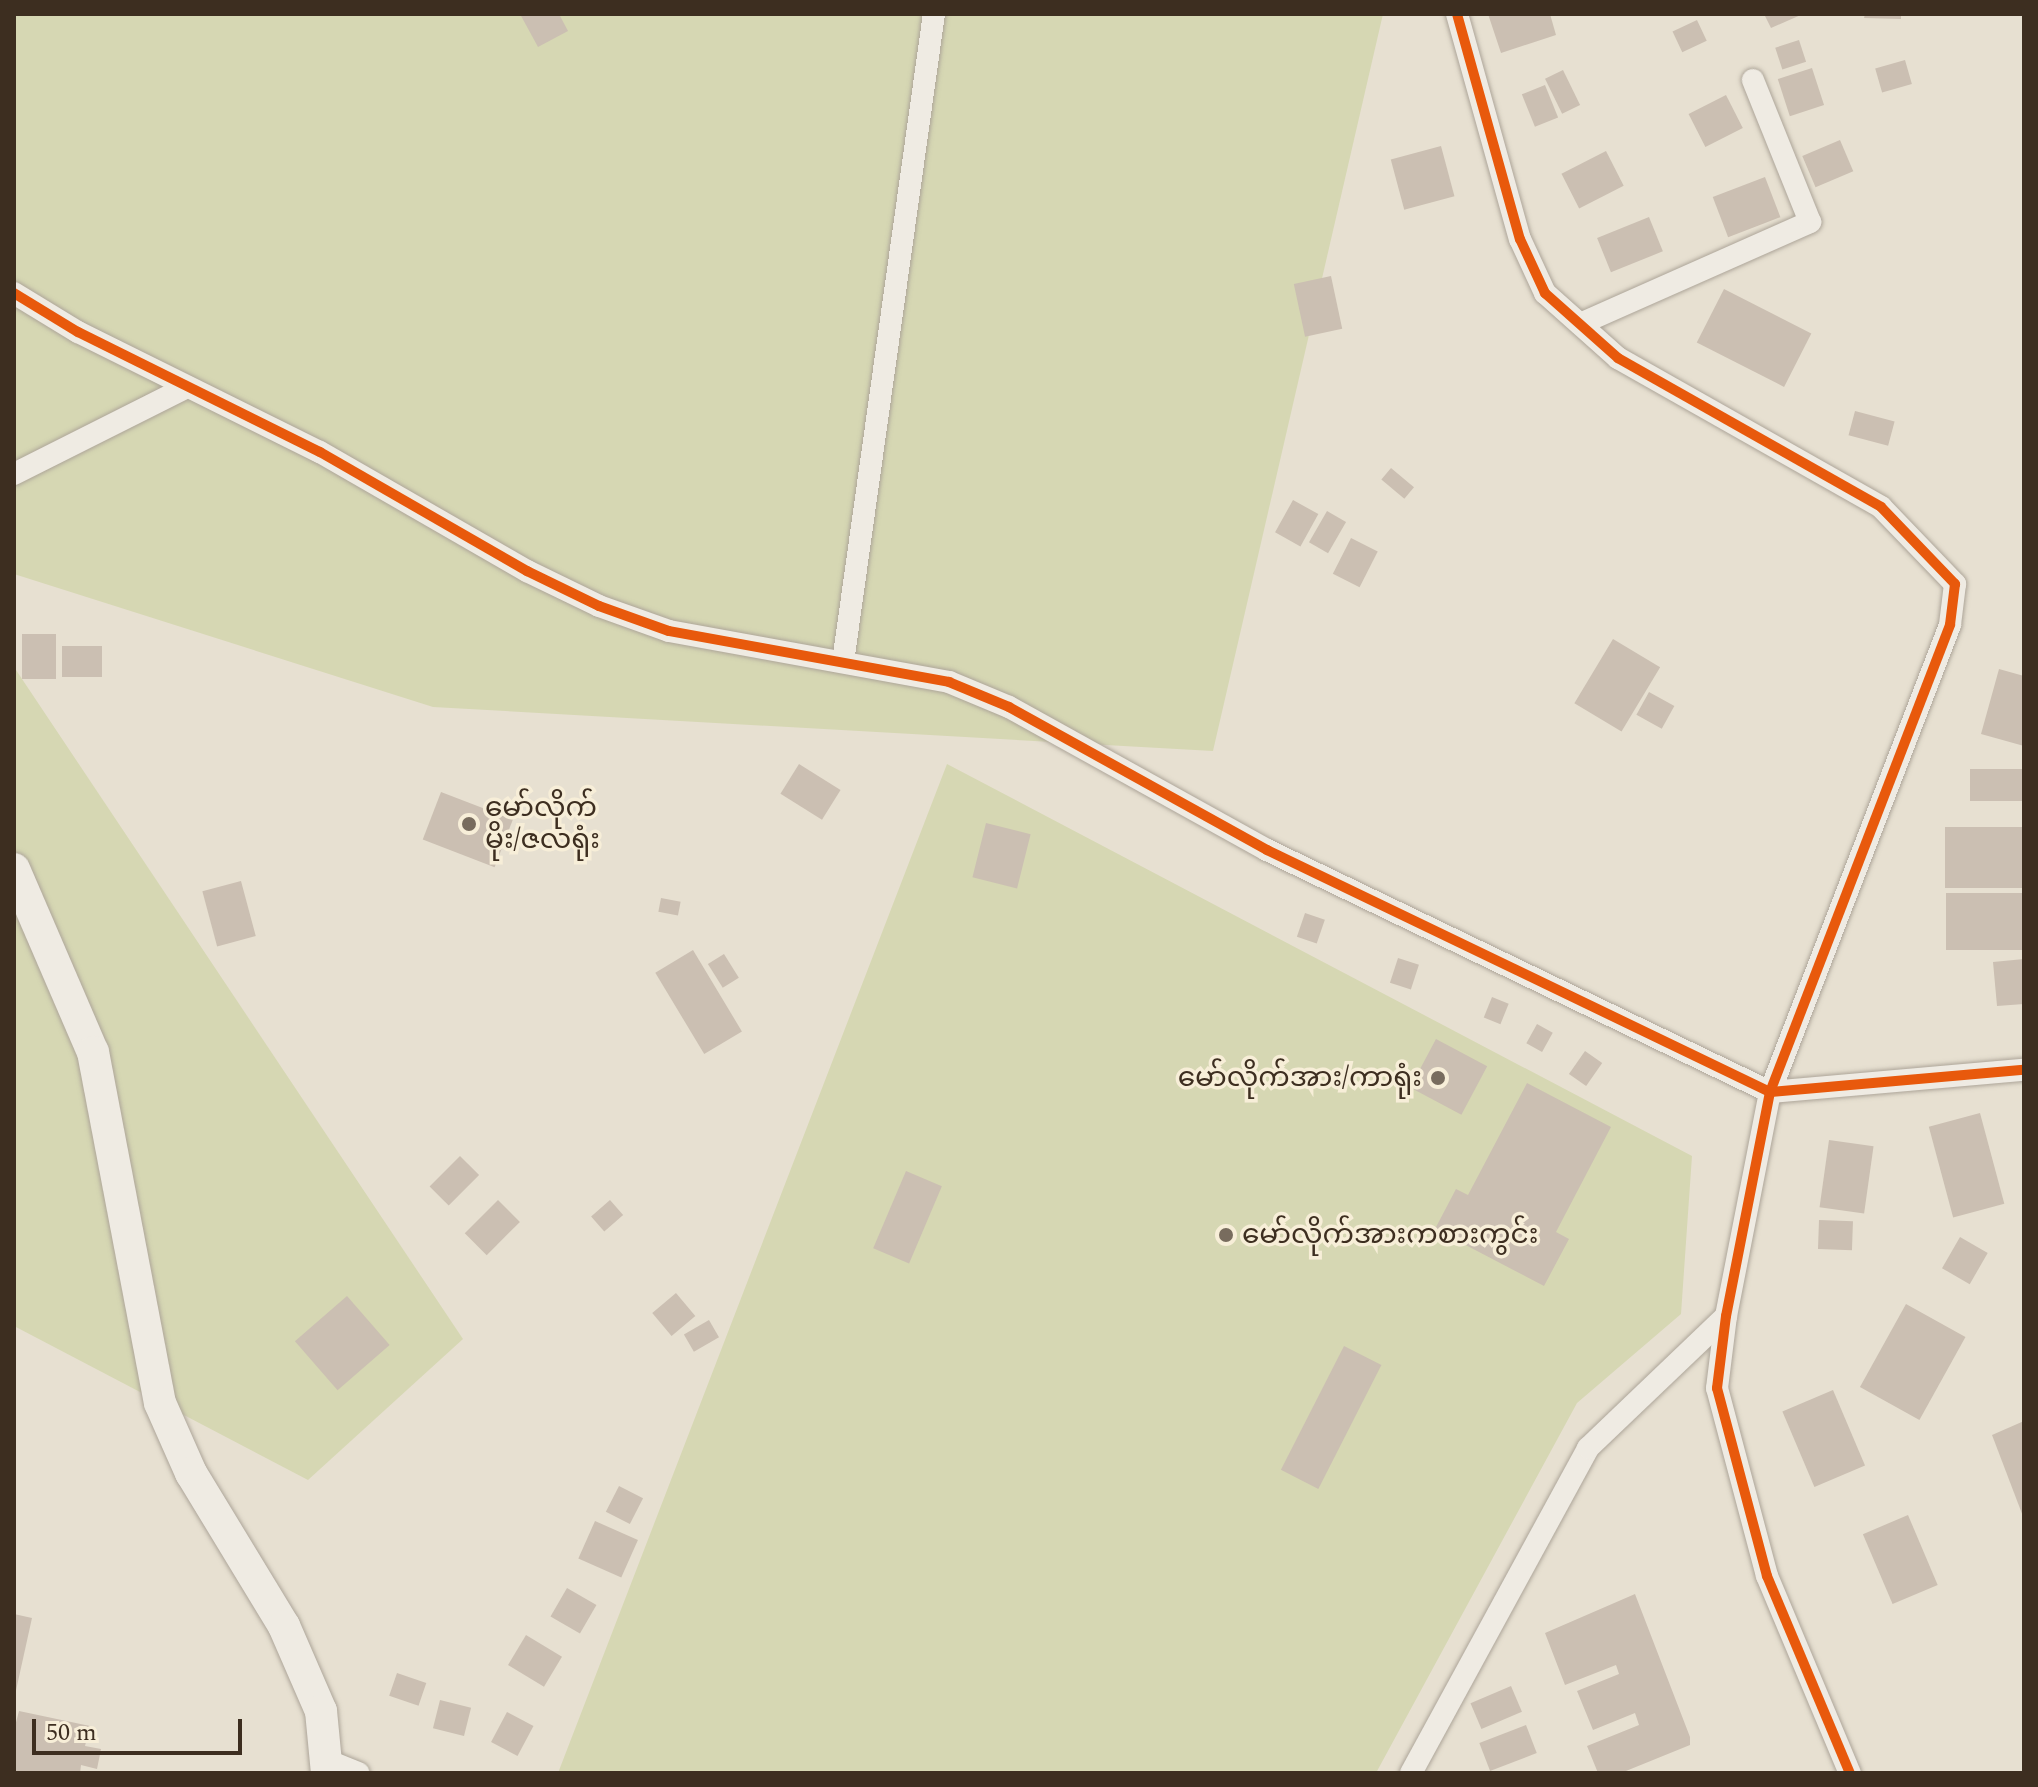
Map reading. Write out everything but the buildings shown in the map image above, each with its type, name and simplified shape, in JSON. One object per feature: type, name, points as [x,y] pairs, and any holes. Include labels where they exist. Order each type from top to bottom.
[{"type":"main road","points":[[14,869],[93,1052],[160,1403],[191,1473],[284,1626],[321,1711],[327,1766]]},
{"type":"street","points":[[843,662],[934,14]]},
{"type":"street","points":[[1457,14],[1520,239],[1545,293],[1618,358],[1881,507],[1955,584],[1950,625],[1770,1092],[1726,1316],[1717,1388],[1767,1576],[1850,1773]]},
{"type":"street","points":[[1580,324],[1810,222],[1753,80]]},
{"type":"street","points":[[14,293],[78,332],[320,452],[527,571],[599,606],[669,631],[949,682],[1009,707],[1267,850],[1770,1092],[2024,1070]]},
{"type":"street","points":[[14,474],[187,387]]},
{"type":"street","points":[[1411,1773],[1588,1448],[1726,1316]]},
{"type":"street","points":[[327,1766],[359,1773]]},
{"type":"green space","points":[[14,14],[1383,14],[1213,751],[433,707],[14,574]]},
{"type":"green space","points":[[14,667],[463,1339],[308,1480],[14,1326]]},
{"type":"green space","name":"မော်လိုက်အားကစားကွင်း","points":[[947,764],[1692,1156],[1681,1314],[1577,1403],[1376,1773],[558,1773]]},
{"type":"cycle path","points":[[1457,14],[1520,239],[1545,293],[1618,358],[1881,507],[1955,584],[1950,625],[1770,1092],[1726,1316],[1717,1388],[1767,1576],[1850,1773]]},
{"type":"cycle path","points":[[14,293],[78,332],[320,452],[527,571],[599,606],[669,631],[949,682],[1009,707],[1267,850],[1770,1092],[2024,1070]]},
{"type":"place","name":"မော်လိုက် မိုး/ဇလရုံး","points":[[469,824]]},
{"type":"place","name":"မော်လိုက်အား/ကာရုံး","points":[[1438,1078]]},
{"type":"place","name":"မော်လိုက်အားကစားကွင်း","points":[[1226,1235]]}]
